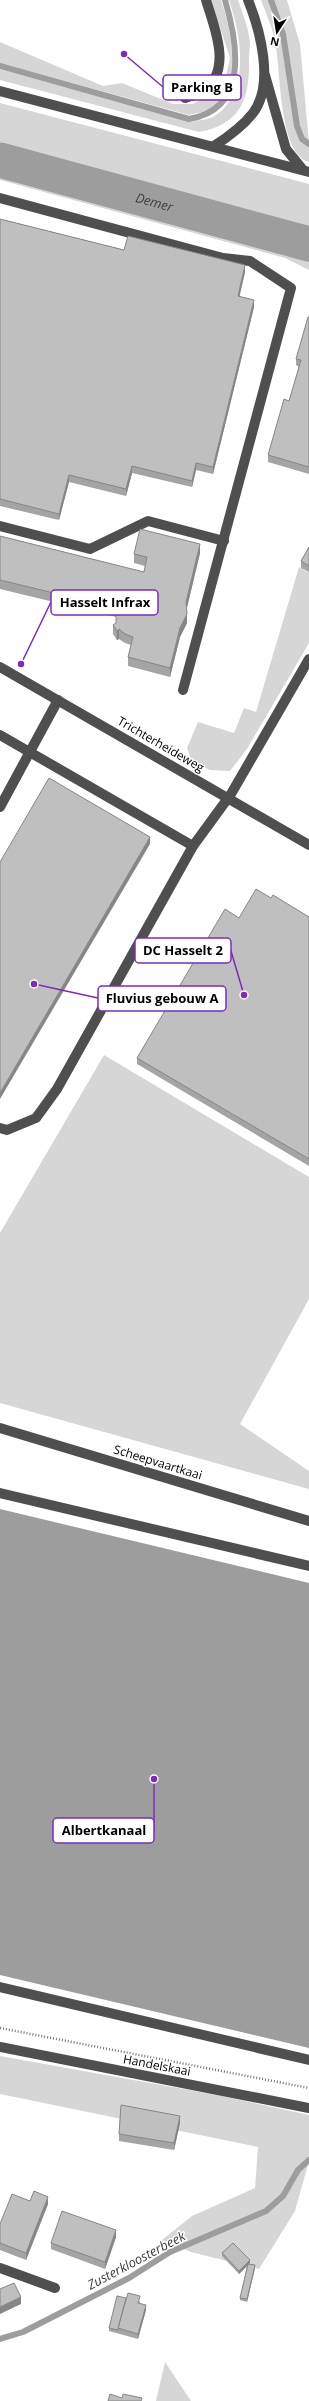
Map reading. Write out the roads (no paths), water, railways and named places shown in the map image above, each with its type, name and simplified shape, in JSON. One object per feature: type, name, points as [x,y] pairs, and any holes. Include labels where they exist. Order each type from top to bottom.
[{"type":"street","points":[[185,98],[202,92],[214,80],[220,61],[218,42],[206,0]]},
{"type":"street","points":[[248,0],[256,20],[264,70],[286,149],[306,171]]},
{"type":"street","points":[[214,146],[244,123],[254,112],[261,95],[264,70]]},
{"type":"street","points":[[0,91],[306,171]]},
{"type":"street","points":[[0,198],[223,258],[250,261],[291,288],[183,690]]},
{"type":"street","points":[[0,526],[90,550],[148,521],[224,541]]},
{"type":"street","points":[[0,1128],[7,1130],[36,1118],[57,1089],[193,846],[229,797],[309,659]]},
{"type":"street","name":"Trichterheideweg","points":[[0,667],[229,797],[309,845]]},
{"type":"street","points":[[0,807],[58,700]]},
{"type":"street","points":[[0,735],[193,846]]},
{"type":"street","name":"Scheepvaartkaai","points":[[0,1428],[309,1521]]},
{"type":"street","points":[[0,1493],[309,1566]]},
{"type":"street","points":[[0,1988],[309,2060]]},
{"type":"street","name":"Handelskaai","points":[[0,2047],[309,2108]]},
{"type":"street","points":[[0,2268],[55,2288]]},
{"type":"waterway","points":[[0,66],[189,119],[208,113],[222,102],[230,89],[234,72],[235,54],[230,17],[225,0]]},
{"type":"waterway","points":[[271,0],[283,34],[297,126],[302,139],[309,144]]},
{"type":"waterway","name":"Demer","points":[[0,160],[309,244]]},
{"type":"waterway","name":"Zusterkloosterbeek","points":[[0,2339],[23,2332],[129,2278],[170,2252],[266,2211],[283,2196],[298,2170],[309,2160]]},
{"type":"place","name":"Parking B","points":[[124,54]]},
{"type":"place","name":"Hasselt Infrax","points":[[21,664]]},
{"type":"place","name":"Fluvius gebouw A","points":[[34,984]]},
{"type":"place","name":"DC Hasselt 2","points":[[244,995]]},
{"type":"place","name":"Albertkanaal","points":[[154,1779]]}]
